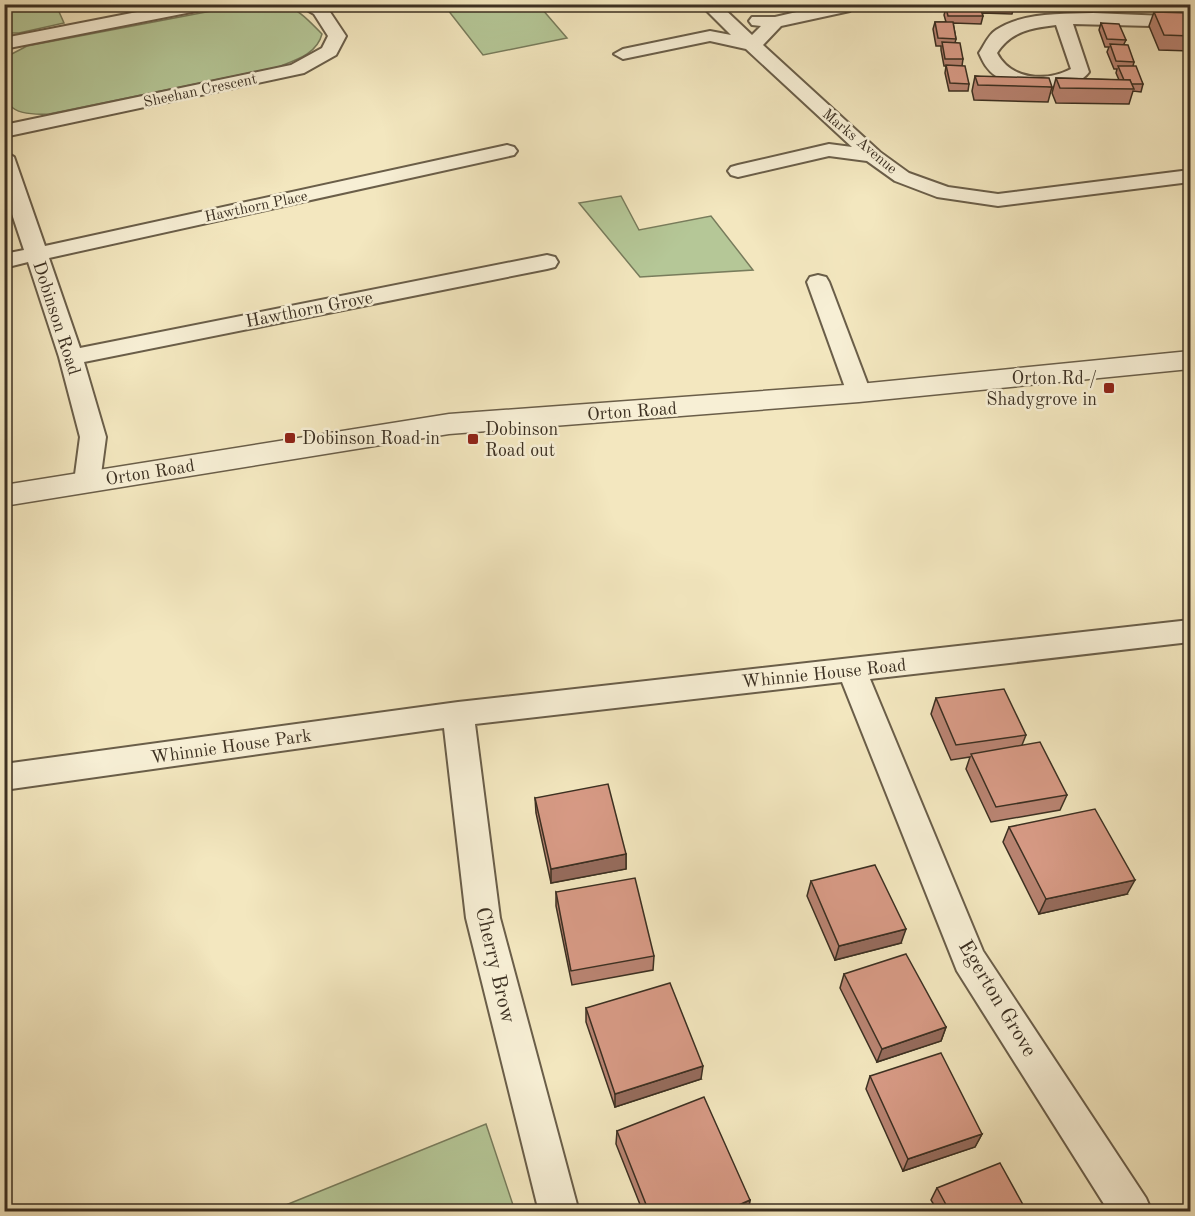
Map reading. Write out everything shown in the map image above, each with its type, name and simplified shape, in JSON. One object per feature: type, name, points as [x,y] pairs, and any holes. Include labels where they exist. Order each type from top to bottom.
[{"type":"street","points":[[4,44],[207,4]]},
{"type":"street","name":"Sheehan Crescent","points":[[4,131],[297,69],[330,51],[337,36],[320,10],[305,4]]},
{"type":"street","points":[[710,36],[714,11],[775,22],[844,7]]},
{"type":"street","name":"Marks Avenue","points":[[714,11],[873,156],[902,177],[944,193],[998,200],[1191,176]]},
{"type":"street","points":[[1063,20],[1080,66],[1080,72],[1072,78],[1058,81],[1018,79],[995,69],[988,53],[1001,35],[1021,26],[1063,20],[1191,22]]},
{"type":"street","points":[[623,54],[710,36],[753,45],[775,22]]},
{"type":"street","points":[[829,150],[843,129]]},
{"type":"street","points":[[738,171],[829,150],[873,156]]},
{"type":"street","name":"Hawthorn Place","points":[[4,261],[507,151]]},
{"type":"street","name":"Dobinson Road","points":[[4,157],[71,357],[93,437],[87,482]]},
{"type":"street","name":"Hawthorn Grove","points":[[71,357],[546,262]]},
{"type":"street","points":[[818,282],[860,393]]},
{"type":"street","name":"Orton Road","points":[[4,496],[449,424],[860,393],[1191,360]]},
{"type":"street","name":"Whinnie House Road","points":[[458,714],[1191,631]]},
{"type":"street","name":"Egerton Grove","points":[[852,670],[969,960],[1132,1212]]},
{"type":"street","name":"Whinnie House Park","points":[[4,777],[458,714]]},
{"type":"street","name":"Cherry Brow","points":[[458,714],[483,918],[559,1212]]},
{"type":"green space","points":[[270,4],[287,6],[295,10],[322,34],[316,47],[292,62],[278,67],[49,114],[21,112],[13,108],[5,95],[4,58],[27,46],[243,5]]},
{"type":"green space","points":[[4,5],[56,5],[64,23],[19,33],[5,33]]},
{"type":"green space","points":[[444,5],[551,5],[553,7],[542,9],[567,38],[483,55]]},
{"type":"green space","points":[[621,196],[639,230],[711,216],[753,270],[640,277],[579,203]]},
{"type":"green space","points":[[486,1124],[515,1211],[271,1211]]},
{"type":"building","points":[[978,4],[1013,4],[1014,7],[979,6]]},
{"type":"building","points":[[946,8],[980,8],[983,16],[948,16]]},
{"type":"building","points":[[1154,12],[1191,13],[1191,36],[1164,35]]},
{"type":"building","points":[[935,22],[953,22],[956,39],[938,38]]},
{"type":"building","points":[[1101,23],[1119,24],[1126,40],[1107,39]]},
{"type":"building","points":[[942,42],[960,43],[963,59],[945,59]]},
{"type":"building","points":[[1110,44],[1128,45],[1134,62],[1116,61]]},
{"type":"building","points":[[946,65],[965,66],[969,84],[950,83]]},
{"type":"building","points":[[1118,66],[1136,66],[1143,84],[1131,84],[1130,80],[1124,80]]},
{"type":"building","points":[[975,76],[1049,78],[1052,87],[978,85]]},
{"type":"building","points":[[1056,78],[1130,80],[1134,89],[1060,88]]},
{"type":"building","points":[[1004,689],[1026,735],[956,745],[936,698]]},
{"type":"building","points":[[1040,742],[1067,795],[996,807],[971,754]]},
{"type":"building","points":[[608,784],[626,854],[551,869],[535,798]]},
{"type":"building","points":[[1095,809],[1135,880],[1046,899],[1009,827]]},
{"type":"building","points":[[875,865],[906,929],[839,946],[811,881]]},
{"type":"building","points":[[635,878],[654,956],[571,971],[556,892]]},
{"type":"building","points":[[906,954],[946,1027],[882,1049],[844,974]]},
{"type":"building","points":[[670,983],[703,1066],[615,1094],[586,1008]]},
{"type":"building","points":[[941,1053],[982,1134],[908,1159],[870,1076]]},
{"type":"building","points":[[704,1097],[750,1200],[723,1212],[649,1212],[617,1131]]},
{"type":"building","points":[[1000,1163],[1027,1212],[950,1212],[937,1188]]},
{"type":"place","name":"Orton Rd / Shadygrove in","points":[[1109,388]]},
{"type":"place","name":"Dobinson Road in","points":[[290,438]]},
{"type":"place","name":"Dobinson Road out","points":[[473,439]]}]
